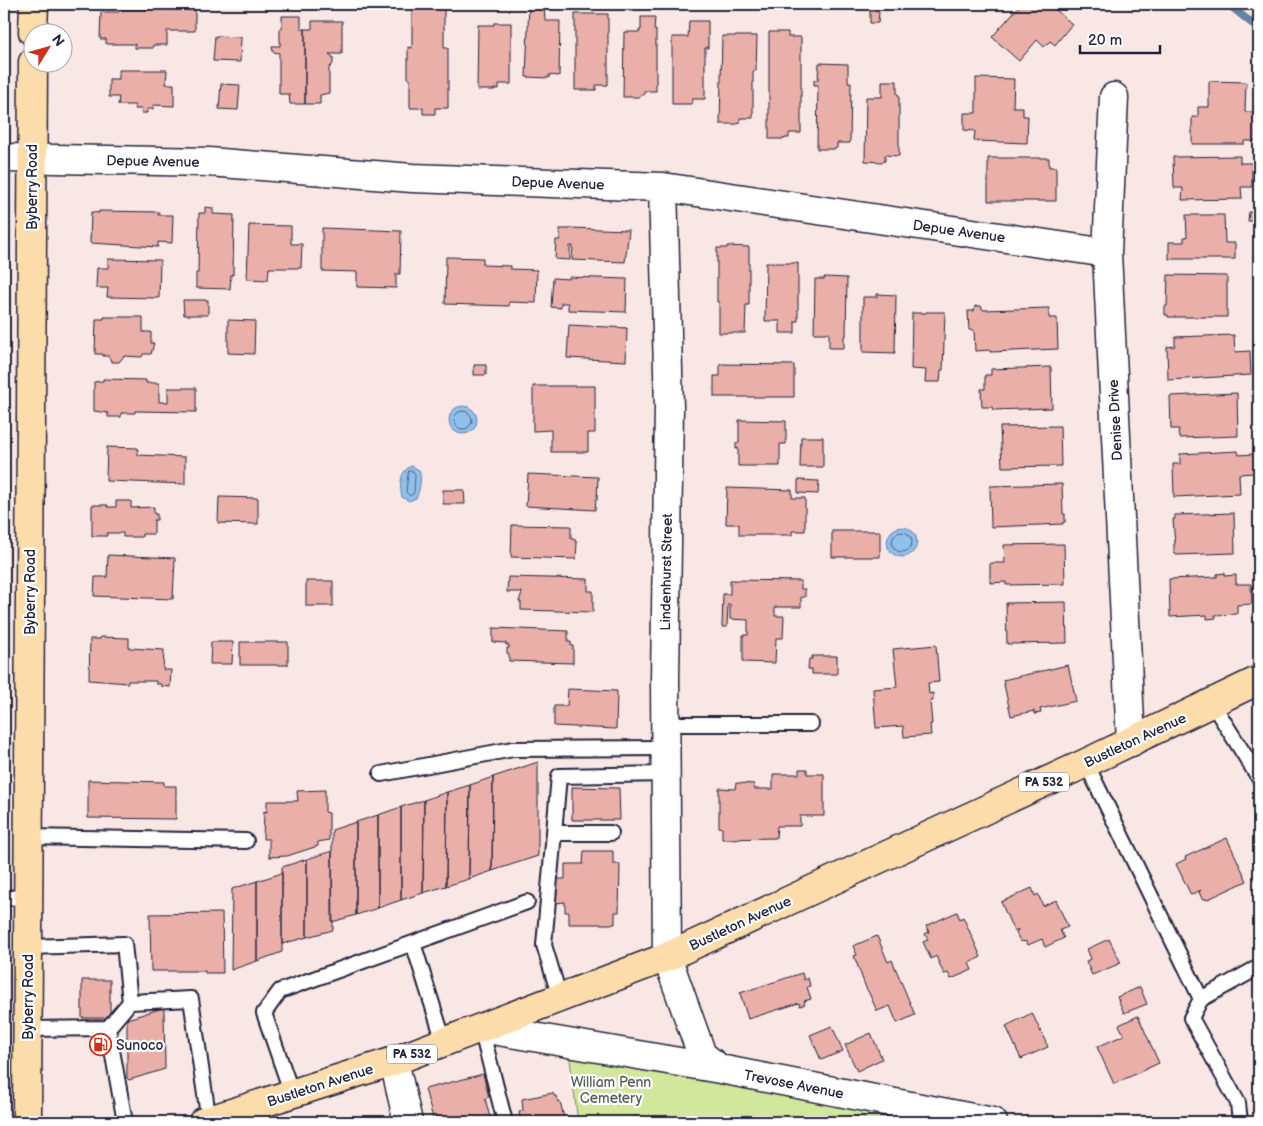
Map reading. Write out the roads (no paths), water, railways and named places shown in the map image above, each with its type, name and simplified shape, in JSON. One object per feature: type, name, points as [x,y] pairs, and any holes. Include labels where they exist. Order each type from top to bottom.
[{"type":"main road","points":[[33,22],[34,4]]},
{"type":"main road","name":"Byberry Road","points":[[27,1122],[28,947],[16,898],[28,837],[33,72]]},
{"type":"main road","name":"Bustleton Avenue","points":[[207,1122],[394,1061],[667,957],[1131,742],[1259,680]]},
{"type":"street","name":"Denise Drive","points":[[1114,98],[1108,253],[1131,742]]},
{"type":"street","name":"Depue Avenue","points":[[4,158],[209,162],[412,178],[663,187],[1108,253]]},
{"type":"street","name":"Lindenhurst Street","points":[[663,187],[669,407],[665,749],[667,957]]},
{"type":"street","name":"Trevose Avenue","points":[[667,957],[702,1055],[720,1069],[993,1122]]},
{"type":"street","points":[[481,1028],[720,1069]]},
{"type":"street","points":[[394,1061],[408,1122]]},
{"type":"lane","points":[[1212,703],[1259,778]]},
{"type":"lane","points":[[560,998],[544,945],[559,776],[665,749],[811,724]]},
{"type":"lane","points":[[381,774],[512,749],[665,749]]},
{"type":"lane","points":[[1086,763],[1201,999]]},
{"type":"lane","points":[[554,833],[610,833]]},
{"type":"lane","points":[[28,837],[246,841]]},
{"type":"lane","points":[[292,1094],[264,1013],[280,992],[527,902]]},
{"type":"lane","points":[[413,943],[444,1042]]},
{"type":"lane","points":[[28,947],[124,944],[130,1002],[108,1028],[28,1029]]},
{"type":"lane","points":[[1240,1122],[1238,1103],[1191,1018],[1201,999],[1259,967]]},
{"type":"lane","points":[[130,1002],[191,999],[207,1122]]},
{"type":"lane","points":[[108,1028],[125,1122]]},
{"type":"lane","points":[[481,1028],[505,1122]]},
{"type":"water","points":[[463,406],[473,410],[477,420],[473,430],[463,434],[453,430],[449,420],[453,410]]},
{"type":"water","points":[[412,466],[419,470],[420,484],[416,498],[409,501],[402,497],[401,479],[405,471]]},
{"type":"water","points":[[902,527],[908,528],[916,536],[916,548],[908,556],[902,557],[896,556],[888,548],[887,542],[888,536],[896,528]]},
{"type":"waterway","points":[[1228,4],[1259,29]]},
{"type":"place","name":"Sunoco","points":[[100,1045]]},
{"type":"park label","name":"William Penn Cemetery","points":[[611,1090]]}]
